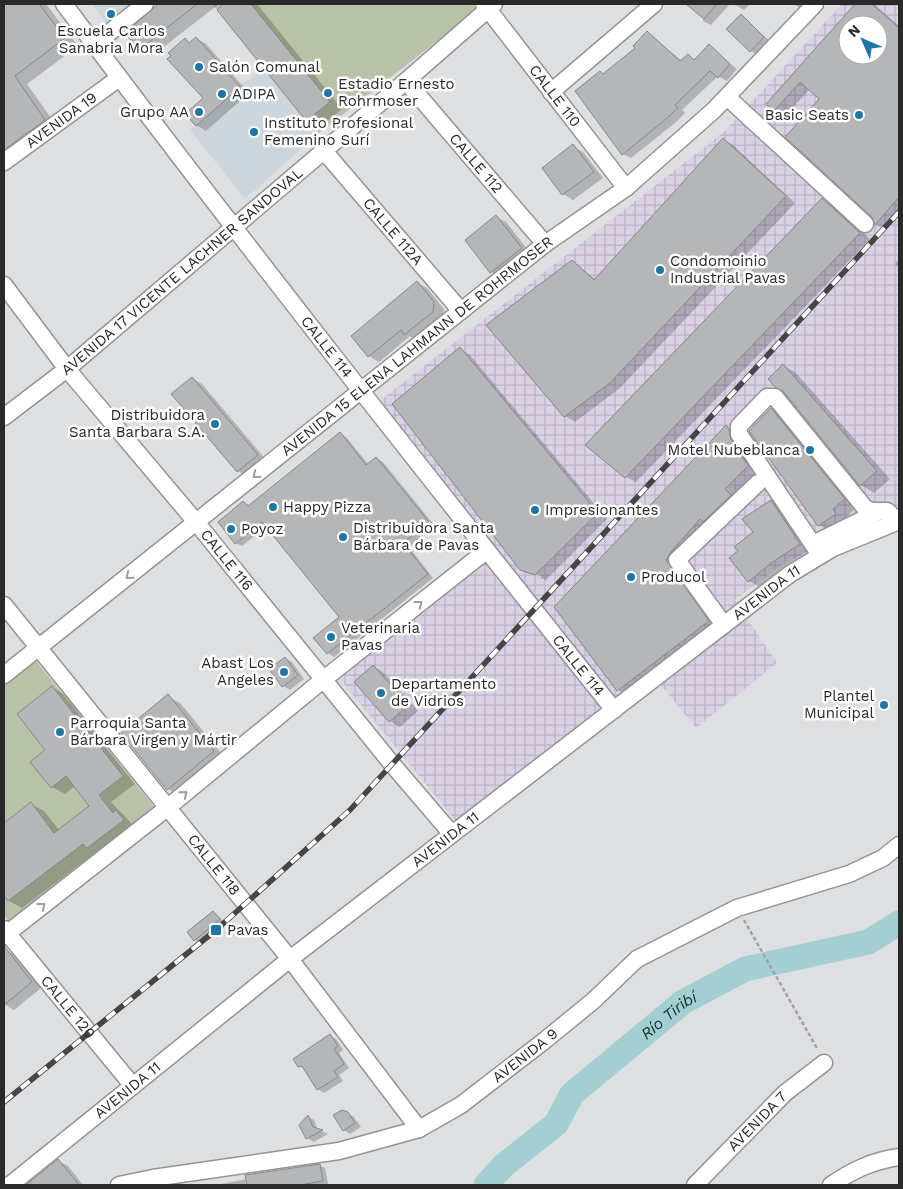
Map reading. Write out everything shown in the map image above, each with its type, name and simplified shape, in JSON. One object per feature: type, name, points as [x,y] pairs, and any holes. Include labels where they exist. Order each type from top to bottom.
[{"type":"street","name":"CALLE 114","points":[[64,4],[233,227],[363,390],[486,551],[614,710]]},
{"type":"street","points":[[94,44],[146,4]]},
{"type":"street","points":[[551,92],[654,4]]},
{"type":"street","name":"AVENIDA 15 ELENA LAHMANN DE ROHRMOSER","points":[[4,675],[545,244],[626,188],[727,97],[815,4]]},
{"type":"street","name":"CALLE 110","points":[[489,6],[551,92],[626,188]]},
{"type":"street","name":"AVENIDA 17 VICENTE LACHNER SANDOVAL","points":[[4,417],[67,369],[406,81],[489,6]]},
{"type":"street","name":"AVENIDA 19","points":[[4,162],[119,78]]},
{"type":"street","name":"CALLE 112","points":[[406,81],[545,244]]},
{"type":"street","points":[[727,97],[865,224]]},
{"type":"street","name":"CALLE 112A","points":[[324,151],[461,311]]},
{"type":"street","name":"CALLE 116","points":[[4,285],[67,369],[196,522],[451,833]]},
{"type":"street","points":[[878,512],[816,550],[739,434],[739,426],[767,397],[775,397],[865,508],[878,512],[887,511],[899,521]]},
{"type":"street","points":[[724,625],[677,560],[758,483]]},
{"type":"street","name":"AVENIDA 11","points":[[10,1185],[290,959],[451,833],[790,574],[816,550],[899,521]]},
{"type":"street","points":[[5,933],[167,808],[324,679],[486,551]]},
{"type":"street","name":"CALLE 118","points":[[4,604],[290,959],[419,1129]]},
{"type":"street","name":"AVENIDA 9","points":[[119,1185],[153,1178],[339,1151],[419,1129],[461,1104],[544,1041],[594,1001],[637,959],[737,908],[849,874],[883,858],[899,845]]},
{"type":"street","name":"CALLE 120","points":[[5,933],[133,1086]]},
{"type":"street","name":"AVENIDA 7","points":[[696,1185],[785,1093],[824,1063]]},
{"type":"street","points":[[831,1185],[854,1169],[875,1160],[899,1157]]},
{"type":"path","points":[[743,918],[812,1041]]},
{"type":"shaded area","name":"Escuela Carlos Sanabria Mora","points":[[92,4],[135,4],[108,25]]},
{"type":"shaded area","points":[[842,4],[899,4],[899,509],[778,567],[735,600],[777,663],[696,728],[650,672],[456,821],[339,678],[497,555],[373,406],[725,131]]},
{"type":"shaded area","name":"Instituto Profesional Femenino Surí","points":[[264,66],[306,121],[319,133],[245,199],[190,130]]},
{"type":"green space","name":"Estadio Ernesto Rohrmoser","points":[[212,4],[472,4],[477,10],[319,133],[306,121],[264,66]]},
{"type":"green space","points":[[35,660],[155,808],[10,923],[4,915],[4,685]],"holes":[[[52,686],[123,776],[87,804],[66,776],[30,762],[45,750],[17,714]]]},
{"type":"building","points":[[4,4],[39,4],[65,38],[15,76],[45,120],[4,150]]},
{"type":"building","points":[[158,4],[197,4],[139,50],[125,33]]},
{"type":"building","points":[[223,4],[251,4],[330,102],[306,121],[217,10]]},
{"type":"building","points":[[686,4],[717,4],[704,19]]},
{"type":"building","name":"Basic Seats","points":[[855,4],[872,4],[884,15],[845,15]]},
{"type":"building","points":[[741,14],[764,37],[750,52],[726,29]]},
{"type":"building","name":"Basic Seats","points":[[888,18],[899,28],[899,197],[875,225],[872,217],[785,137],[819,99],[800,82],[774,111],[766,104],[838,23],[838,65],[888,65]]},
{"type":"building","points":[[647,31],[680,61],[688,54],[694,60],[709,44],[730,64],[718,78],[710,71],[675,105],[678,108],[622,155],[575,91],[600,71],[603,74],[635,48],[633,46]]},
{"type":"building","name":"Salón Comunal","points":[[196,37],[240,87],[196,126],[185,114],[203,98],[167,59],[171,56],[168,53],[185,38],[189,43]]},
{"type":"building","name":"Condomoinio Industrial Pavas","points":[[723,138],[786,196],[610,383],[564,417],[486,325],[572,260],[594,280]]},
{"type":"building","points":[[573,144],[594,172],[562,195],[542,168]]},
{"type":"building","points":[[822,198],[860,233],[625,478],[585,445]]},
{"type":"building","points":[[496,215],[522,248],[490,273],[465,240]]},
{"type":"building","points":[[417,281],[434,302],[433,312],[404,335],[401,330],[368,357],[351,336]]},
{"type":"building","points":[[460,347],[598,513],[535,575],[520,570],[392,404]]},
{"type":"building","points":[[783,364],[877,471],[860,486],[783,391],[775,387],[768,379]]},
{"type":"building","name":"Distribuidora Santa Barbara S.A.","points":[[192,377],[258,455],[237,472],[171,394]]},
{"type":"building","points":[[771,408],[845,499],[833,509],[836,514],[818,526],[749,431]]},
{"type":"building","name":"Producol","points":[[726,425],[729,429],[731,440],[748,466],[725,489],[731,495],[703,522],[700,519],[666,560],[709,621],[617,691],[554,607]]},
{"type":"building","name":"Distribuidora Santa Bárbara de Pavas","points":[[340,432],[366,465],[376,457],[429,522],[403,543],[428,574],[327,654],[313,638],[339,617],[262,522],[235,544],[218,522],[243,501],[248,506]]},
{"type":"building","points":[[771,500],[800,544],[771,563],[748,582],[729,558],[738,551],[734,547],[753,532],[742,519]]},
{"type":"building","name":"Abast Los Angeles","points":[[285,657],[298,675],[282,687],[269,669]]},
{"type":"building","name":"Departamento de Vidrios","points":[[373,665],[409,705],[389,722],[354,682]]},
{"type":"building","points":[[52,686],[123,776],[99,795],[113,813],[116,810],[124,820],[87,848],[83,844],[8,901],[4,896],[4,823],[31,802],[54,833],[89,806],[66,776],[51,788],[30,762],[45,750],[17,714]]},
{"type":"building","points":[[168,694],[214,751],[167,790],[121,733]]},
{"type":"building","points":[[213,911],[220,919],[194,941],[187,932]]},
{"type":"building","points":[[4,946],[32,982],[4,1005]]},
{"type":"building","points":[[330,1034],[338,1046],[334,1049],[344,1064],[334,1071],[338,1077],[317,1090],[302,1066],[298,1067],[293,1059]]},
{"type":"building","points":[[342,1110],[348,1112],[355,1123],[343,1131],[333,1115]]},
{"type":"building","points":[[308,1115],[313,1127],[323,1130],[306,1139],[299,1125]]},
{"type":"building","points":[[58,1159],[79,1185],[26,1185]]},
{"type":"building","points":[[320,1164],[323,1181],[300,1185],[247,1185],[245,1175]]},
{"type":"waterway","name":"Río Tiribí","points":[[486,1185],[503,1166],[556,1124],[572,1094],[683,1002],[745,969],[868,942],[899,923]]},
{"type":"railway","points":[[4,1102],[216,930],[350,810],[899,212]]},
{"type":"place","name":"Escuela Carlos Sanabria Mora","points":[[111,14]]},
{"type":"place","name":"Salón Comunal","points":[[199,67]]},
{"type":"place","name":"Estadio Ernesto Rohrmoser","points":[[328,93]]},
{"type":"place","name":"ADIPA","points":[[222,94]]},
{"type":"place","name":"Grupo AA","points":[[199,112]]},
{"type":"place","name":"Basic Seats","points":[[859,115]]},
{"type":"place","name":"Instituto Profesional Femenino Surí","points":[[254,132]]},
{"type":"place","name":"Condomoinio Industrial Pavas","points":[[660,270]]},
{"type":"place","name":"Distribuidora Santa Barbara S.A.","points":[[215,424]]},
{"type":"place","name":"Motel Nubeblanca","points":[[810,450]]},
{"type":"place","name":"Happy Pizza","points":[[273,507]]},
{"type":"place","name":"Impresionantes","points":[[535,510]]},
{"type":"place","name":"Poyoz","points":[[231,529]]},
{"type":"place","name":"Distribuidora Santa Bárbara de Pavas","points":[[343,537]]},
{"type":"place","name":"Producol","points":[[631,577]]},
{"type":"place","name":"Veterinaria Pavas","points":[[331,637]]},
{"type":"place","name":"Abast Los Angeles","points":[[284,672]]},
{"type":"place","name":"Departamento de Vidrios","points":[[381,693]]},
{"type":"place","name":"Plantel Municipal","points":[[884,705]]},
{"type":"place","name":"Parroquia Santa Bárbara Virgen y Mártir","points":[[60,732]]},
{"type":"place","name":"Pavas","points":[[216,930]]}]
